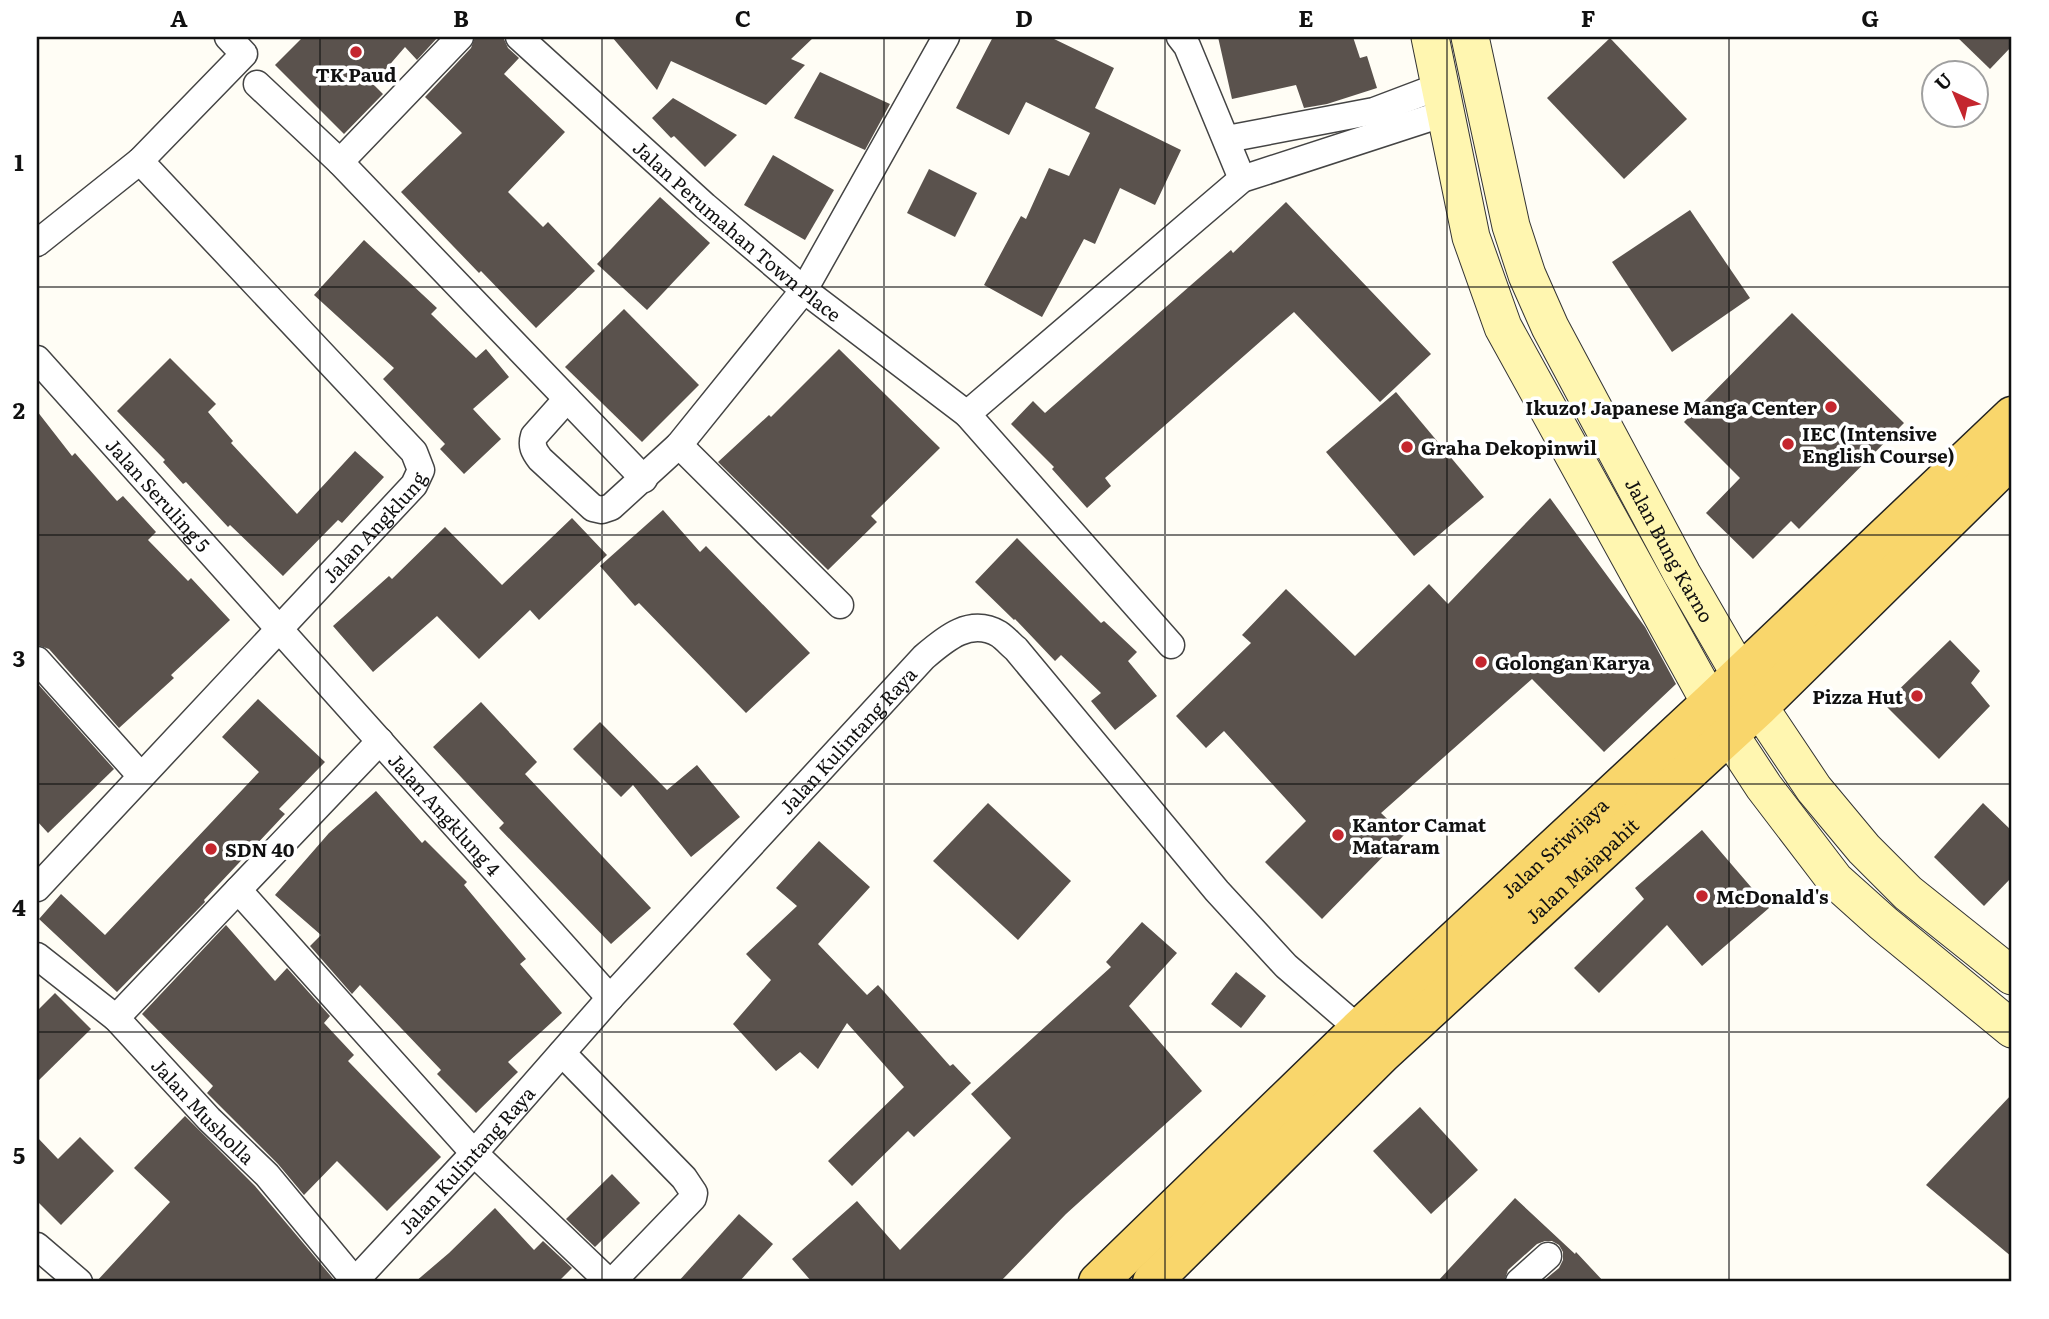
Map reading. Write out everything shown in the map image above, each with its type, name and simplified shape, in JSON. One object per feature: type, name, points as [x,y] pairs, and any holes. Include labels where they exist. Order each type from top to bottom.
[{"type":"main road","points":[[1430,37],[1471,237],[1503,327],[1719,719],[1764,787],[1835,880],[2012,1029]]},
{"type":"main road","name":"Jalan Bung Karno","points":[[1471,37],[1511,226],[1527,275],[1550,327],[1682,574],[1750,691],[1814,789],[1864,849],[1908,893],[2012,976]]},
{"type":"main road","points":[[1471,237],[1511,226]]},
{"type":"main road","name":"Jalan Sriwijaya","points":[[1098,1282],[1359,1029],[1750,691],[2012,416]]},
{"type":"main road","points":[[1750,691],[2012,458]]},
{"type":"main road","name":"Jalan Majapahit","points":[[1152,1282],[1719,719]]},
{"type":"main road","points":[[1161,1220],[1188,1247]]},
{"type":"street","points":[[37,243],[140,161],[244,54],[228,37]]},
{"type":"street","points":[[340,162],[460,37]]},
{"type":"street","name":"Jalan Perumahan Town Place","points":[[519,37],[705,206],[804,289],[967,414],[1171,645]]},
{"type":"street","points":[[567,399],[534,436],[532,443],[540,459],[593,508],[602,510],[611,507],[680,445],[804,289],[946,37]]},
{"type":"street","points":[[1180,37],[1227,139],[1242,179]]},
{"type":"street","points":[[257,84],[340,162],[644,479]]},
{"type":"street","points":[[1227,139],[1442,99]]},
{"type":"street","points":[[967,414],[1242,179],[1390,131],[1442,99]]},
{"type":"street","name":"Jalan Angklung","points":[[37,888],[414,485],[421,470],[414,453],[140,161]]},
{"type":"street","name":"Jalan Seruling 5","points":[[37,359],[279,629]]},
{"type":"street","points":[[680,445],[840,606]]},
{"type":"street","name":"Jalan Kulintang Raya","points":[[354,1282],[474,1153],[610,998],[924,657],[954,632],[979,628],[999,634],[1016,649],[1217,891],[1286,965],[1359,1029]]},
{"type":"street","name":"Jalan Angklung 4","points":[[279,629],[610,998]]},
{"type":"street","points":[[37,660],[141,776]]},
{"type":"street","points":[[116,1018],[380,741]]},
{"type":"street","points":[[238,890],[474,1153],[610,1282],[694,1193],[684,1178],[562,1053]]},
{"type":"street","name":"Jalan Musholla","points":[[37,956],[116,1018],[209,1119],[267,1175],[354,1282]]},
{"type":"street","points":[[37,1246],[79,1282]]},
{"type":"street","points":[[1519,1282],[1548,1256]]},
{"type":"building","points":[[303,37],[438,37],[417,60],[405,47],[373,84],[383,94],[344,134],[275,65]]},
{"type":"building","points":[[475,37],[504,39],[508,48],[519,58],[504,74],[565,132],[508,192],[543,227],[548,222],[595,271],[536,328],[401,192],[462,133],[425,97],[471,48]]},
{"type":"building","points":[[612,37],[814,37],[791,59],[805,65],[766,105],[671,61],[657,90]]},
{"type":"building","points":[[993,37],[1050,37],[1114,68],[1095,108],[1181,150],[1155,205],[1120,188],[1095,244],[1084,239],[1042,317],[984,285],[1021,216],[1026,219],[1049,168],[1069,176],[1090,133],[1026,102],[1009,135],[956,108]]},
{"type":"building","points":[[1218,37],[1353,37],[1360,58],[1367,56],[1377,88],[1327,104],[1304,108],[1296,85],[1232,99]]},
{"type":"building","points":[[1957,37],[2012,37],[2012,46],[1990,69],[1990,60],[1981,60]]},
{"type":"building","points":[[1610,38],[1687,119],[1624,179],[1547,98]]},
{"type":"building","points":[[820,72],[890,104],[865,150],[794,118]]},
{"type":"building","points":[[673,98],[737,135],[705,167],[652,118]]},
{"type":"building","points":[[773,155],[834,190],[805,240],[744,205]]},
{"type":"building","points":[[929,169],[977,193],[955,237],[907,213]]},
{"type":"building","points":[[660,197],[710,243],[647,310],[597,264]]},
{"type":"building","points":[[1286,202],[1431,354],[1380,402],[1294,312],[1105,478],[1111,486],[1087,508],[1052,469],[1054,467],[1011,424],[1033,401],[1045,413],[1231,250],[1233,253]]},
{"type":"building","points":[[1690,210],[1750,298],[1672,352],[1612,262]]},
{"type":"building","points":[[364,240],[437,308],[431,314],[476,358],[486,349],[509,377],[473,409],[501,439],[464,474],[440,449],[445,444],[383,379],[394,368],[314,295]]},
{"type":"building","points":[[624,309],[699,385],[642,442],[565,367]]},
{"type":"building","points":[[1792,313],[1904,423],[1799,529],[1791,521],[1753,559],[1706,513],[1740,478],[1684,422]]},
{"type":"building","points":[[839,349],[940,448],[871,516],[877,522],[828,570],[718,462],[769,415],[771,417]]},
{"type":"building","points":[[170,358],[216,404],[208,412],[233,441],[231,443],[297,514],[355,451],[384,477],[342,523],[338,520],[283,576],[230,525],[228,527],[186,482],[183,484],[163,462],[165,460],[117,411]]},
{"type":"building","points":[[1396,392],[1484,497],[1414,556],[1326,452]]},
{"type":"building","points":[[37,411],[72,456],[75,453],[117,501],[123,496],[156,532],[148,540],[188,581],[191,578],[230,620],[171,675],[174,678],[119,728],[49,649],[37,645]]},
{"type":"building","points":[[1550,498],[1645,627],[1676,684],[1604,752],[1532,679],[1381,813],[1404,835],[1322,919],[1265,862],[1306,821],[1224,731],[1206,748],[1176,716],[1251,643],[1242,635],[1286,589],[1355,656],[1429,584],[1448,604]]},
{"type":"building","points":[[663,510],[700,552],[706,546],[810,653],[746,713],[639,603],[635,606],[600,566]]},
{"type":"building","points":[[572,518],[607,555],[539,620],[530,610],[479,659],[437,616],[373,672],[333,626],[389,576],[392,579],[445,527],[502,585]]},
{"type":"building","points":[[1017,538],[1101,623],[1104,621],[1137,652],[1128,661],[1157,696],[1115,730],[1091,701],[1101,693],[1061,655],[1055,661],[975,582]]},
{"type":"building","points":[[1950,640],[1980,671],[1971,683],[1990,706],[1939,759],[1884,704]]},
{"type":"building","points":[[37,683],[114,769],[48,833],[37,821]]},
{"type":"building","points":[[258,699],[325,762],[279,809],[285,814],[205,902],[117,992],[39,919],[61,894],[105,935],[259,772],[222,737]]},
{"type":"building","points":[[481,702],[537,762],[525,774],[651,908],[611,944],[499,828],[504,823],[433,747]]},
{"type":"building","points":[[600,722],[667,790],[697,765],[740,817],[691,857],[633,785],[621,797],[573,749]]},
{"type":"building","points":[[376,791],[422,843],[425,840],[467,882],[464,885],[526,959],[520,964],[562,1013],[508,1062],[518,1072],[476,1113],[437,1074],[441,1070],[360,985],[352,994],[310,946],[321,935],[275,895],[329,833]]},
{"type":"building","points":[[988,803],[1071,881],[1018,940],[933,861]]},
{"type":"building","points":[[1983,803],[2012,831],[2012,877],[1984,906],[1934,857]]},
{"type":"building","points":[[1702,830],[1769,908],[1702,966],[1667,925],[1599,993],[1574,968],[1644,899],[1635,888]]},
{"type":"building","points":[[819,841],[870,887],[818,944],[867,995],[878,985],[950,1066],[953,1064],[971,1083],[914,1137],[908,1131],[852,1186],[828,1161],[904,1087],[847,1023],[818,1069],[800,1052],[776,1071],[733,1024],[771,980],[746,954],[797,906],[776,888]]},
{"type":"building","points":[[1142,922],[1177,953],[1129,1006],[1202,1091],[1066,1214],[1000,1282],[812,1282],[792,1259],[857,1201],[900,1250],[1011,1138],[971,1094],[1111,967],[1106,962]]},
{"type":"building","points":[[226,925],[275,981],[287,968],[330,1016],[324,1023],[354,1055],[348,1061],[441,1157],[387,1211],[337,1161],[304,1195],[278,1164],[207,1093],[213,1086],[142,1014]]},
{"type":"building","points":[[1236,972],[1266,996],[1241,1028],[1211,1004]]},
{"type":"building","points":[[55,993],[91,1029],[37,1082],[37,1011]]},
{"type":"building","points":[[2012,1094],[2012,1257],[1926,1185]]},
{"type":"building","points":[[1420,1107],[1478,1170],[1431,1214],[1373,1151]]},
{"type":"building","points":[[185,1116],[255,1186],[336,1282],[96,1282],[170,1202],[134,1168]]},
{"type":"building","points":[[37,1137],[58,1159],[80,1137],[114,1171],[61,1225],[37,1201]]},
{"type":"building","points":[[612,1174],[640,1203],[595,1247],[566,1219]]},
{"type":"building","points":[[1515,1198],[1575,1254],[1576,1252],[1604,1282],[1542,1282],[1559,1268],[1563,1260],[1559,1245],[1545,1241],[1537,1244],[1508,1270],[1504,1282],[1437,1282]]},
{"type":"building","points":[[495,1208],[534,1250],[543,1241],[572,1268],[558,1282],[415,1282],[449,1253]]},
{"type":"building","points":[[739,1214],[773,1244],[739,1282],[678,1282]]},
{"type":"place","name":"TK Paud","points":[[356,52]]},
{"type":"place","name":"Ikuzo! Japanese Manga Center","points":[[1831,407]]},
{"type":"place","name":"IEC (Intensive English Course)","points":[[1788,444]]},
{"type":"place","name":"Graha Dekopinwil","points":[[1407,447]]},
{"type":"place","name":"Golongan Karya","points":[[1481,662]]},
{"type":"place","name":"Pizza Hut","points":[[1917,696]]},
{"type":"place","name":"Kantor Camat Mataram","points":[[1338,835]]},
{"type":"place","name":"SDN 40","points":[[211,849]]},
{"type":"place","name":"McDonald's","points":[[1702,896]]}]
